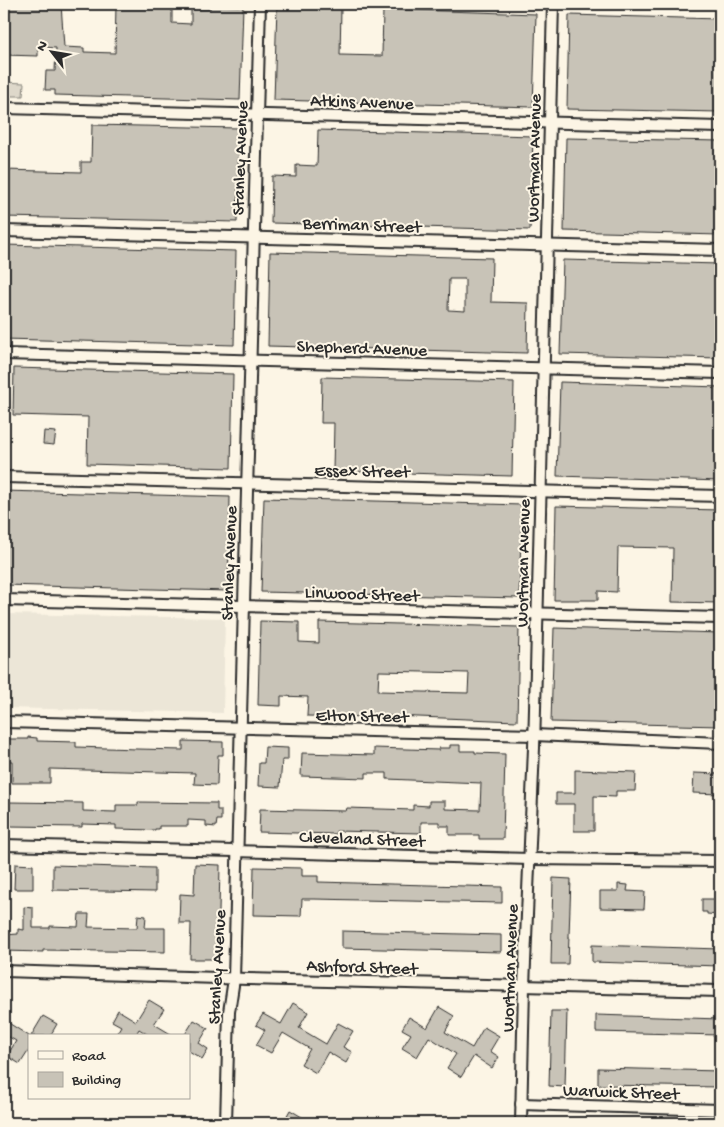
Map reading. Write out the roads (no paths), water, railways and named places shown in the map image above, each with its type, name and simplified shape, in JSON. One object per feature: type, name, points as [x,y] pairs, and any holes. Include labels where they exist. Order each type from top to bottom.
[{"type":"street","name":"Stanley Avenue","points":[[226,1123],[229,1012],[234,979],[260,4]]},
{"type":"street","name":"Wortman Avenue","points":[[520,1123],[534,736],[553,4]]},
{"type":"street","name":"Atkins Avenue","points":[[4,108],[720,127]]},
{"type":"street","name":"Berriman Street","points":[[4,231],[720,250]]},
{"type":"street","name":"Shepherd Avenue","points":[[4,354],[720,373]]},
{"type":"street","name":"Essex Street","points":[[4,477],[720,496]]},
{"type":"street","name":"Linwood Street","points":[[4,600],[720,618]]},
{"type":"street","name":"Elton Street","points":[[4,722],[534,736],[720,743]]},
{"type":"street","name":"Cleveland Street","points":[[4,845],[530,859],[720,861]]},
{"type":"street","name":"Ashford Street","points":[[4,970],[234,979],[720,991]]},
{"type":"street","name":"Warwick Street","points":[[521,1104],[720,1110]]}]
